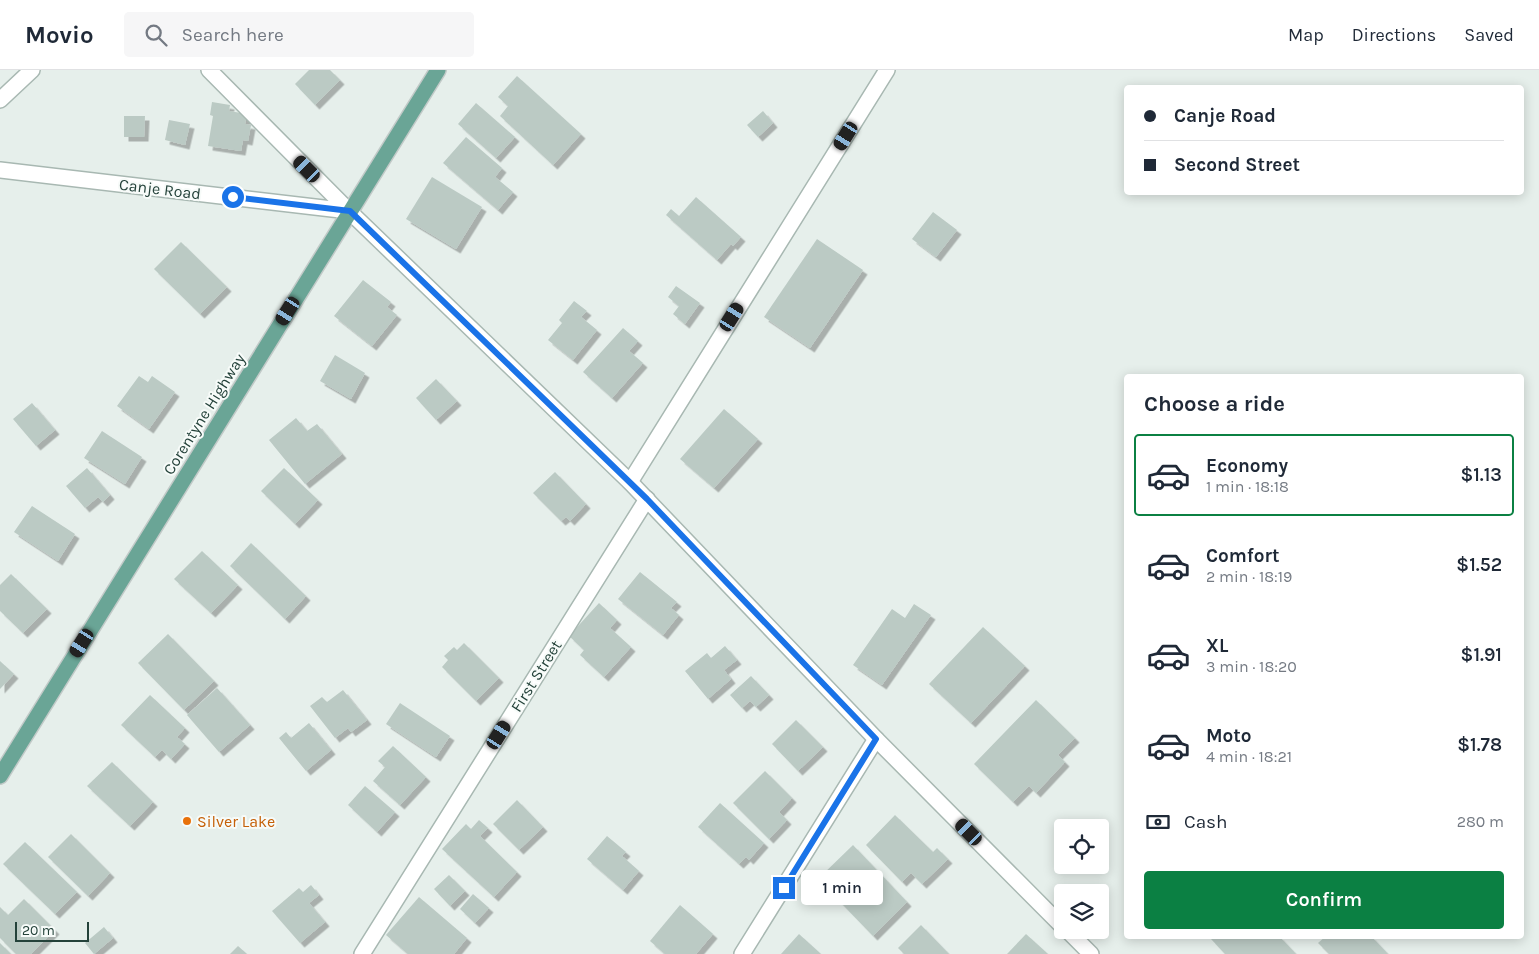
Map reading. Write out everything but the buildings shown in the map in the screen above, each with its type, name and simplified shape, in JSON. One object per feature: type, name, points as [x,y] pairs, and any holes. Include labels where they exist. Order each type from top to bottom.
[{"type":"main road","name":"Corentyne Highway","points":[[0,776],[438,70]]},
{"type":"street","points":[[0,100],[32,70]]},
{"type":"street","points":[[209,70],[350,211],[647,499],[876,739],[1054,918]]},
{"type":"street","points":[[630,482],[887,70]]},
{"type":"street","name":"Canje Road","points":[[0,170],[350,211]]},
{"type":"street","name":"First Street","points":[[362,954],[647,499]]},
{"type":"street","points":[[742,954],[876,739]]},
{"type":"street","points":[[1076,939],[1091,954]]},
{"type":"place","name":"Silver Lake","points":[[187,821]]},
{"type":"route","points":[[233,197],[350,211],[647,499],[876,739],[784,888]]}]
